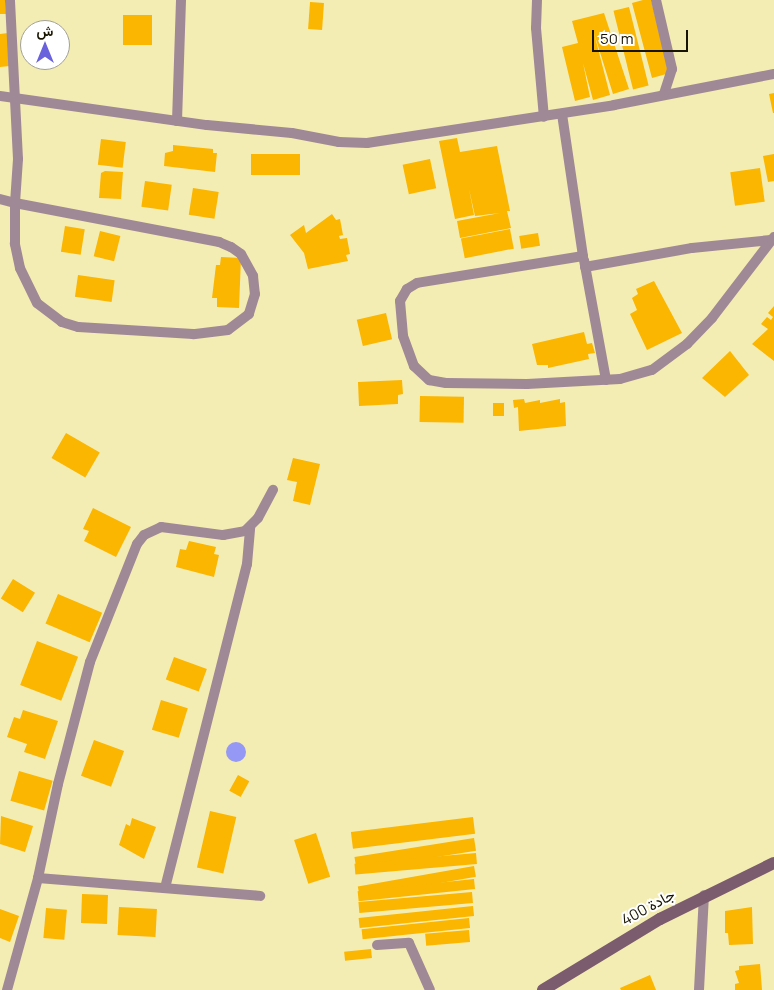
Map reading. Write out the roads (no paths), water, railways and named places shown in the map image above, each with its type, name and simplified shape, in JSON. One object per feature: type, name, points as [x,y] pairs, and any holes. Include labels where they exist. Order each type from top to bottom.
[{"type":"main road","name":"جادة 400","points":[[543,990],[608,948],[704,895],[774,863]]},
{"type":"street","points":[[0,200],[16,203],[231,247],[247,263],[253,276],[255,294],[249,314],[228,330],[193,334],[78,327],[62,322],[36,303],[20,268],[16,244],[16,203],[18,159],[10,0]]},
{"type":"street","points":[[177,121],[181,0]]},
{"type":"street","points":[[538,0],[536,28],[544,117]]},
{"type":"street","points":[[656,0],[672,68],[664,94]]},
{"type":"street","points":[[0,96],[14,100],[177,121],[367,143],[562,114],[774,74]]},
{"type":"street","points":[[562,114],[584,262],[606,380]]},
{"type":"street","points":[[772,239],[712,318],[665,363],[640,374],[606,380],[485,385],[429,380],[414,366],[403,336],[400,301],[402,294],[418,283],[772,239]]},
{"type":"street","points":[[165,888],[247,564],[250,528],[273,490]]},
{"type":"street","points":[[7,990],[38,878],[58,784],[90,662],[137,544],[144,536],[161,527],[223,535],[250,528]]},
{"type":"street","points":[[38,878],[260,896]]},
{"type":"street","points":[[698,990],[704,895]]},
{"type":"street","points":[[377,945],[409,943],[430,990]]},
{"type":"water","points":[[232,742],[240,742],[246,748],[246,756],[240,762],[232,762],[226,756],[226,748]]}]
